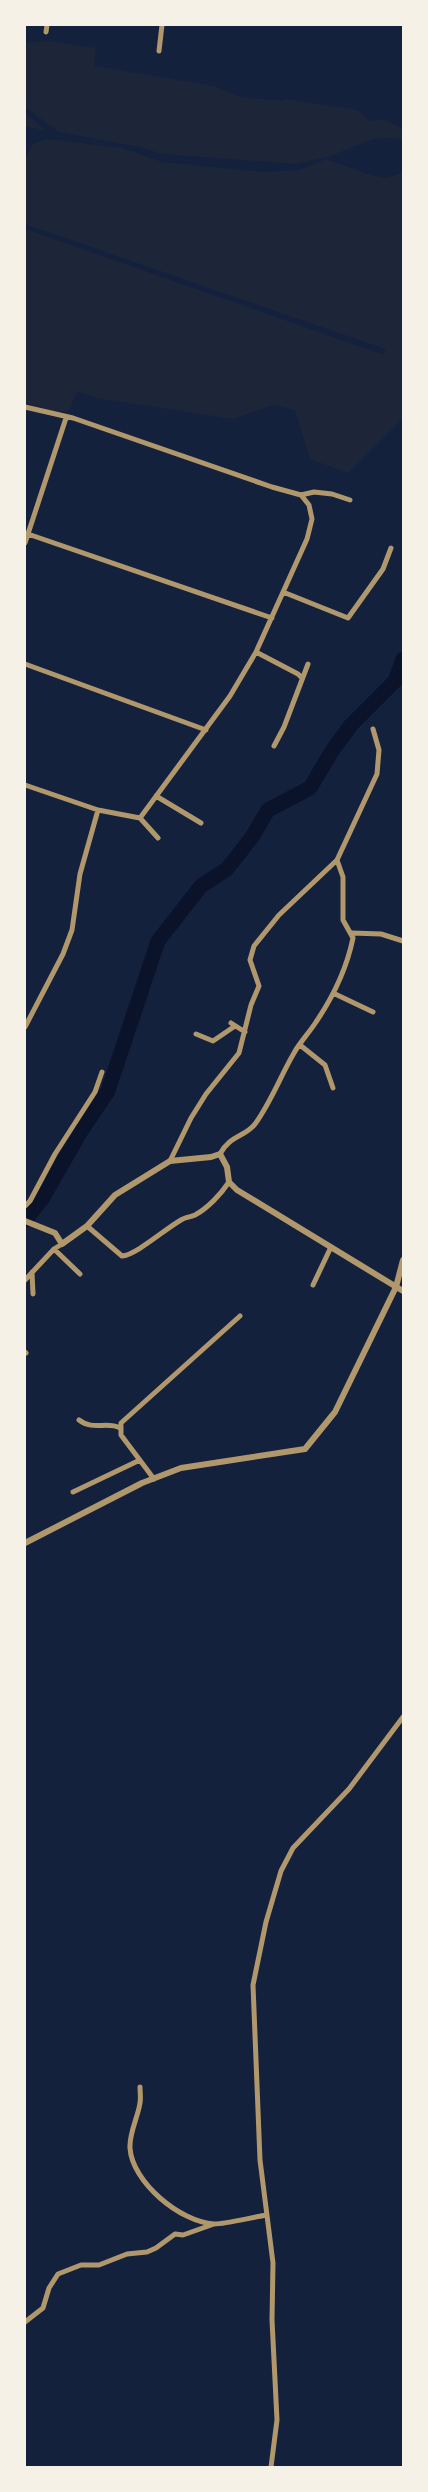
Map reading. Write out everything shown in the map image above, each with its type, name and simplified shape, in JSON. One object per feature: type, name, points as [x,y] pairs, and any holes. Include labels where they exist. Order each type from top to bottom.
[{"type":"street","points":[[46,32],[47,25]]},
{"type":"street","points":[[159,51],[162,25]]},
{"type":"street","points":[[25,407],[66,418],[73,418],[301,495],[310,505],[312,518],[307,539],[256,652],[230,696],[140,818]]},
{"type":"street","points":[[25,543],[66,418]]},
{"type":"street","points":[[301,495],[314,492],[332,494],[350,500]]},
{"type":"street","points":[[27,533],[272,618]]},
{"type":"street","points":[[283,592],[348,618],[383,569],[392,548]]},
{"type":"street","points":[[256,652],[298,674],[302,678]]},
{"type":"street","points":[[25,664],[206,730]]},
{"type":"street","points":[[274,746],[284,727],[308,664]]},
{"type":"street","points":[[170,1161],[191,1118],[206,1094],[239,1053],[259,986],[250,960],[254,946],[279,915],[337,860],[377,774],[379,750],[373,729]]},
{"type":"street","points":[[25,785],[98,810],[140,818],[158,838]]},
{"type":"street","points":[[156,796],[201,822]]},
{"type":"street","points":[[25,1027],[63,954],[72,930],[80,874],[98,810]]},
{"type":"street","points":[[25,1280],[54,1249],[87,1226],[115,1195],[170,1161],[211,1157],[220,1154],[232,1138],[253,1126],[274,1095],[300,1045],[333,993],[350,950],[353,938],[352,933],[342,920],[343,877],[337,860]]},
{"type":"street","points":[[352,933],[381,934],[403,941]]},
{"type":"street","points":[[333,993],[373,1012]]},
{"type":"street","points":[[196,1034],[213,1041],[233,1024],[245,1032]]},
{"type":"street","points":[[300,1045],[325,1065],[333,1088]]},
{"type":"street","points":[[25,1206],[30,1201],[55,1154],[95,1092],[102,1072]]},
{"type":"street","points":[[220,1154],[227,1167],[229,1182],[252,1201],[403,1291]]},
{"type":"street","points":[[87,1226],[122,1256],[130,1256],[171,1226],[184,1218],[195,1215],[221,1193],[229,1182]]},
{"type":"street","points":[[27,1222],[55,1233],[62,1244]]},
{"type":"street","points":[[313,1285],[331,1247]]},
{"type":"street","points":[[54,1249],[80,1274]]},
{"type":"street","points":[[25,1543],[154,1478],[181,1468],[305,1449],[335,1412],[396,1287],[403,1260]]},
{"type":"street","points":[[32,1272],[33,1294]]},
{"type":"street","points":[[154,1478],[121,1435],[121,1422],[240,1316]]},
{"type":"street","points":[[79,1420],[90,1426],[113,1424],[120,1428]]},
{"type":"street","points":[[73,1492],[140,1460]]},
{"type":"street","points":[[272,2467],[277,2420],[272,2320],[273,2264],[260,2160],[253,1986],[266,1922],[281,1871],[293,1848],[349,1789],[403,1718]]},
{"type":"street","points":[[140,2087],[140,2103],[130,2148],[136,2170],[150,2190],[180,2212],[200,2221],[215,2224]]},
{"type":"street","points":[[25,2322],[43,2308],[49,2288],[58,2274],[81,2265],[99,2265],[127,2254],[148,2252],[175,2234],[183,2235],[215,2224],[267,2215]]},
{"type":"shaded area","points":[[49,41],[96,48],[94,66],[214,86],[240,97],[284,101],[284,99],[358,110],[370,121],[384,119],[403,129],[403,139],[383,138],[370,140],[328,157],[296,164],[162,154],[141,147],[59,132],[25,107],[25,43]]},
{"type":"shaded area","points":[[25,113],[47,131],[25,126]]},
{"type":"shaded area","points":[[47,139],[122,148],[162,162],[264,172],[300,170],[326,159],[370,175],[386,178],[403,173],[403,418],[348,473],[310,459],[295,410],[273,405],[233,419],[96,398],[79,392],[75,395],[70,410],[57,412],[25,403],[25,229],[384,355],[385,349],[25,224],[25,158],[33,144]]},
{"type":"waterway","points":[[25,1220],[42,1199],[81,1131],[108,1091],[158,941],[201,886],[227,869],[252,837],[268,810],[310,788],[332,751],[351,725],[395,681],[403,659]]}]
